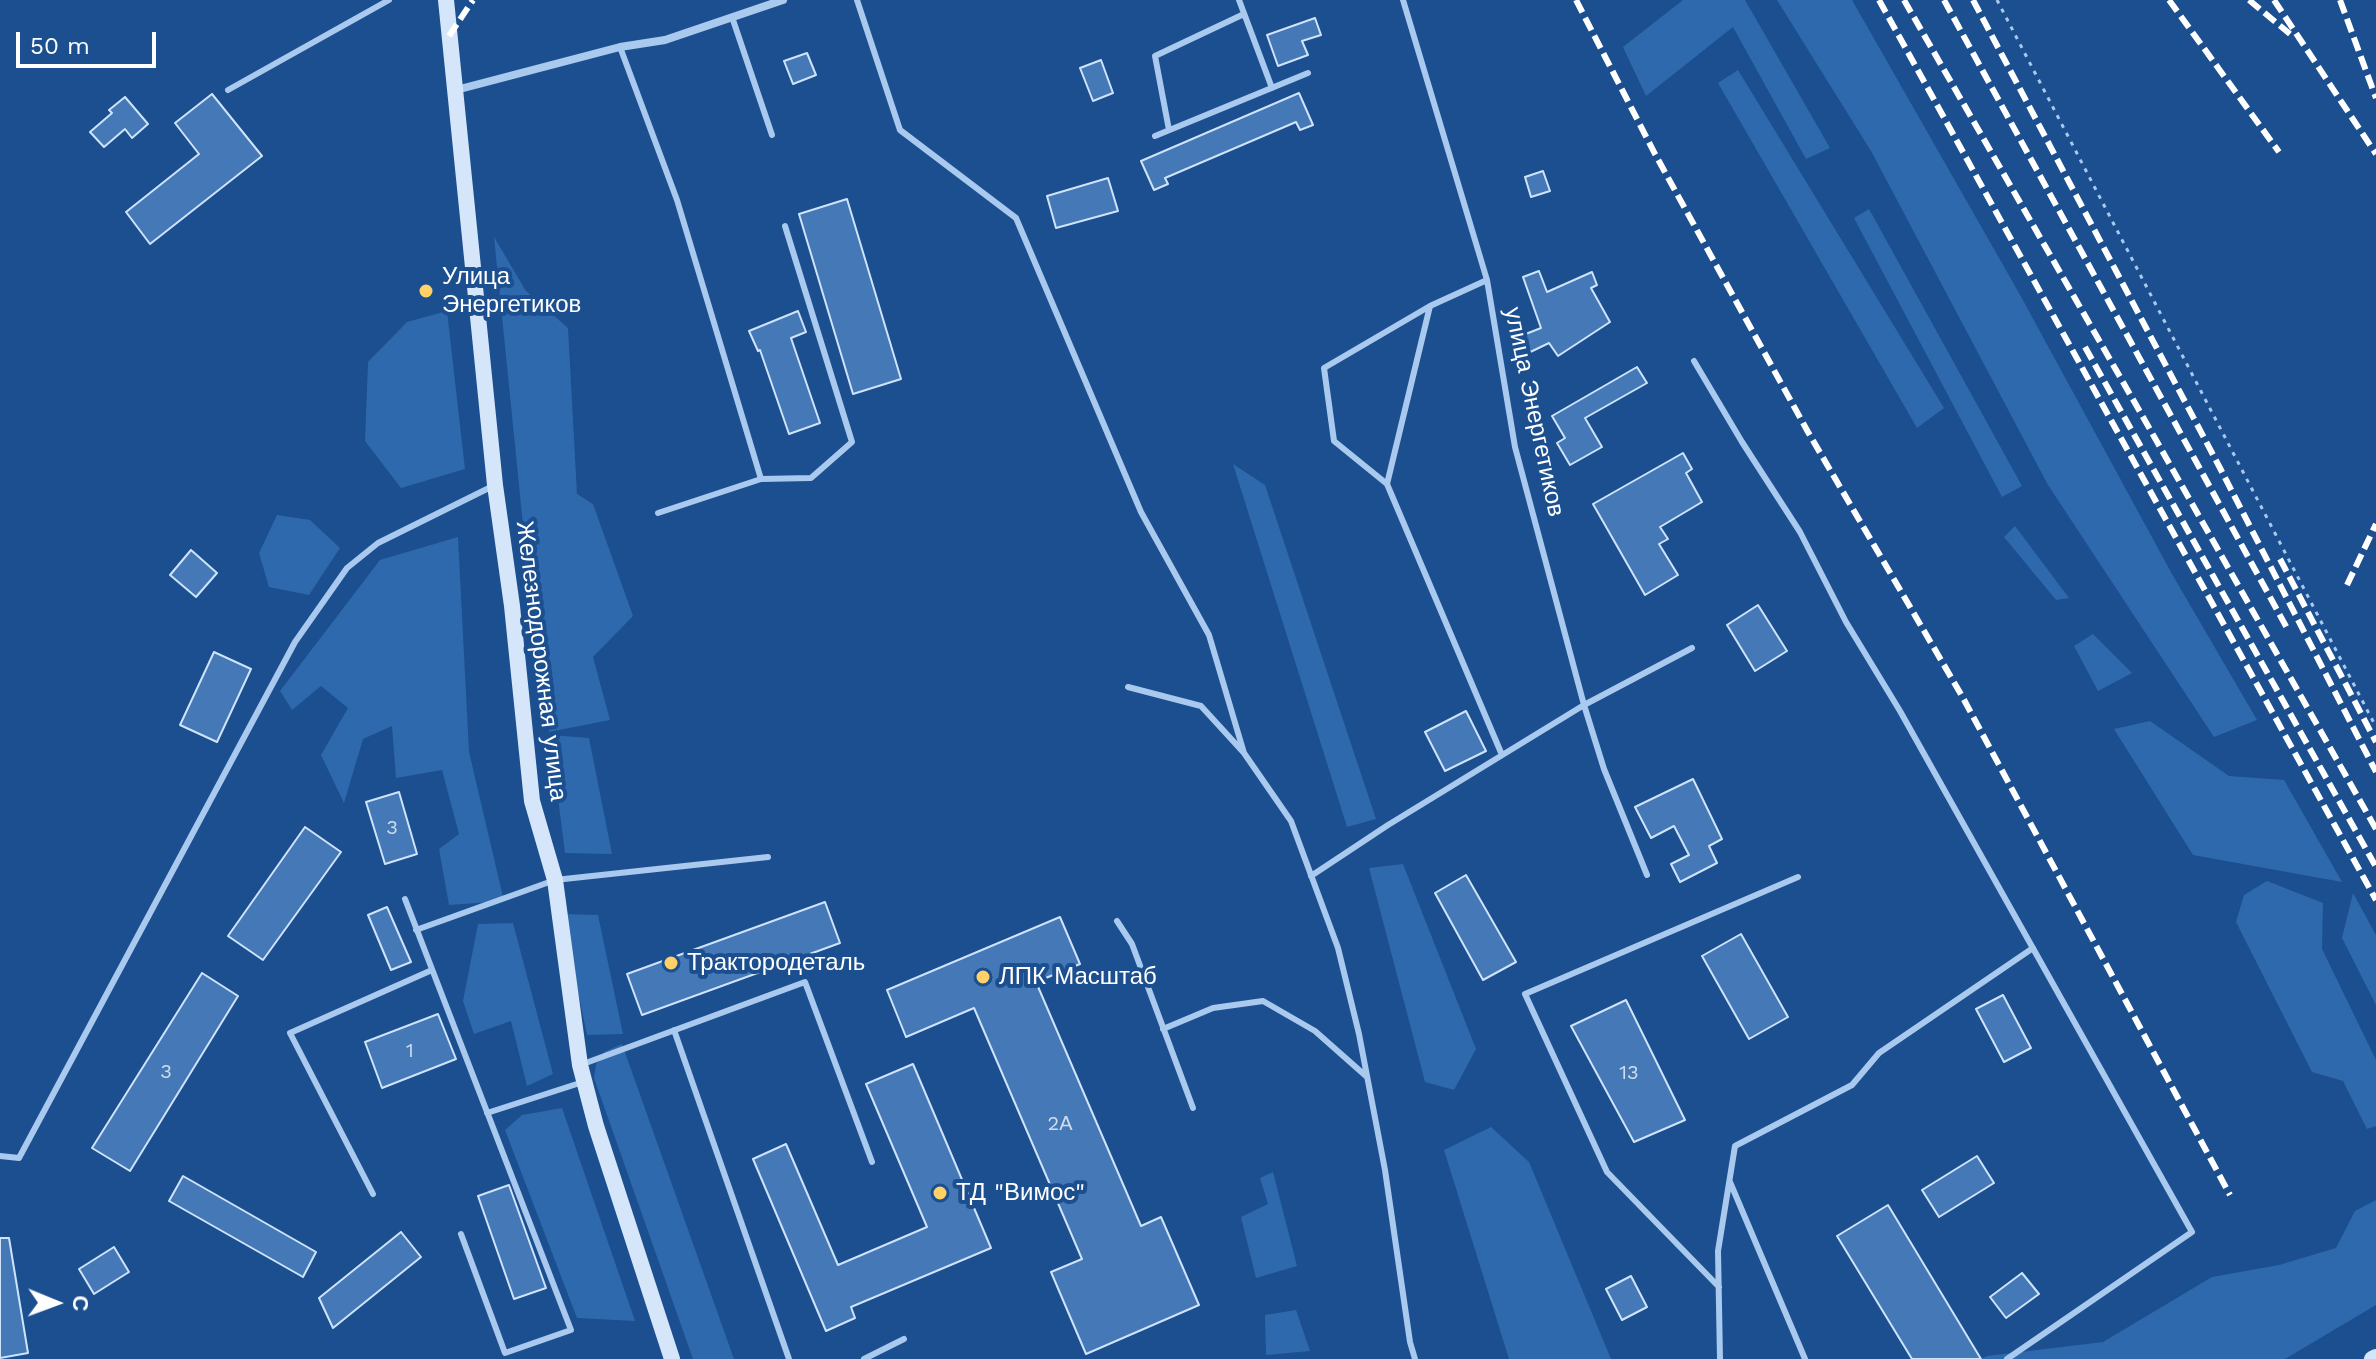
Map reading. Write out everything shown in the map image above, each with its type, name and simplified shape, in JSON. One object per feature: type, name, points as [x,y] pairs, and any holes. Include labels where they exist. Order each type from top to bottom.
[{"type":"street","name":"Железнодорожная улица","points":[[446,0],[495,485],[512,606],[532,801],[555,880],[582,1073],[596,1126],[672,1359]]},
{"type":"street","points":[[455,90],[620,47],[665,40],[783,0]]},
{"type":"lane","points":[[228,90],[389,0]]},
{"type":"lane","points":[[857,0],[900,130],[1016,218],[1141,512],[1209,635],[1244,753]]},
{"type":"lane","points":[[1239,0],[1272,88]]},
{"type":"lane","name":"улица Энергетиков","points":[[1403,0],[1487,280],[1515,447],[1584,705],[1604,769],[1647,875]]},
{"type":"lane","points":[[1169,130],[1155,56],[1244,14]]},
{"type":"lane","points":[[732,17],[772,135]]},
{"type":"lane","points":[[620,47],[677,200],[761,479]]},
{"type":"lane","points":[[1155,136],[1308,73]]},
{"type":"lane","points":[[658,513],[761,479],[811,478],[852,442],[785,226]]},
{"type":"lane","points":[[1487,280],[1430,306],[1324,368],[1334,441],[1387,484],[1502,755]]},
{"type":"lane","points":[[1387,484],[1430,306]]},
{"type":"lane","points":[[1694,361],[1800,532],[1846,622],[1900,711],[2192,1232],[2007,1359]]},
{"type":"lane","points":[[0,1156],[19,1158],[295,642],[347,568],[378,543],[495,485]]},
{"type":"lane","points":[[1311,876],[1584,705],[1692,648]]},
{"type":"lane","points":[[1128,687],[1201,706],[1244,753],[1291,821],[1338,948],[1385,1170],[1415,1359]]},
{"type":"lane","points":[[416,930],[555,880],[768,857]]},
{"type":"lane","points":[[1719,1287],[1607,1172],[1525,994],[1798,877]]},
{"type":"lane","points":[[405,899],[571,1330],[505,1353],[461,1234]]},
{"type":"lane","points":[[1117,921],[1132,944],[1193,1108]]},
{"type":"lane","points":[[1720,1359],[1718,1251],[1735,1146],[1852,1085],[1879,1053],[2033,948]]},
{"type":"lane","points":[[373,1194],[290,1033],[432,970]]},
{"type":"lane","points":[[487,1113],[674,1030],[805,982],[872,1162]]},
{"type":"lane","points":[[1163,1029],[1213,1008],[1263,1001],[1315,1031],[1367,1077]]},
{"type":"lane","points":[[674,1030],[789,1359]]},
{"type":"lane","points":[[1729,1180],[1805,1359]]},
{"type":"lane","points":[[864,1359],[904,1339]]},
{"type":"path","points":[[1997,0],[2376,727]]},
{"type":"shaded area","points":[[1683,0],[1745,0],[1830,148],[1806,159],[1733,27],[1646,96],[1623,47]]},
{"type":"shaded area","points":[[1777,0],[1852,0],[2019,293],[2172,574],[2257,720],[2214,737],[2048,485],[1871,151]]},
{"type":"shaded area","points":[[1738,70],[1944,408],[1917,428],[1718,83]]},
{"type":"shaded area","points":[[1869,209],[2022,486],[2002,497],[1854,218]]},
{"type":"shaded area","points":[[494,237],[526,291],[568,328],[577,494],[593,504],[633,616],[593,657],[610,720],[549,732],[536,654]]},
{"type":"shaded area","points":[[447,311],[465,469],[401,488],[365,441],[368,362],[407,322]]},
{"type":"shaded area","points":[[1233,464],[1265,485],[1376,819],[1347,827]]},
{"type":"shaded area","points":[[277,515],[310,520],[340,548],[309,595],[269,587],[259,553]]},
{"type":"shaded area","points":[[2015,526],[2069,598],[2056,600],[2004,537]]},
{"type":"shaded area","points":[[458,537],[469,752],[504,901],[449,905],[439,849],[459,834],[442,770],[396,778],[392,726],[363,739],[344,803],[321,755],[348,708],[321,686],[292,710],[280,691],[380,560]]},
{"type":"shaded area","points":[[2093,634],[2132,673],[2098,691],[2074,646]]},
{"type":"shaded area","points":[[2150,721],[2229,776],[2284,780],[2342,882],[2193,855],[2114,729]]},
{"type":"shaded area","points":[[550,735],[589,738],[612,854],[565,853]]},
{"type":"shaded area","points":[[1403,864],[1476,1049],[1454,1090],[1425,1082],[1369,868]]},
{"type":"shaded area","points":[[2267,881],[2323,903],[2322,949],[2376,1060],[2376,1126],[2367,1129],[2343,1081],[2312,1072],[2236,922],[2244,895]]},
{"type":"shaded area","points":[[2353,893],[2376,935],[2376,1005],[2342,938]]},
{"type":"shaded area","points":[[562,914],[598,915],[623,1034],[587,1035]]},
{"type":"shaded area","points":[[513,923],[553,1074],[527,1086],[511,1021],[474,1034],[463,1001],[478,924]]},
{"type":"shaded area","points":[[622,1044],[734,1359],[693,1359],[594,1078],[596,1064],[604,1052]]},
{"type":"shaded area","points":[[562,1108],[635,1321],[577,1318],[505,1130],[522,1115]]},
{"type":"shaded area","points":[[1491,1127],[1529,1162],[1611,1359],[1509,1359],[1444,1150]]},
{"type":"shaded area","points":[[1273,1172],[1297,1266],[1256,1278],[1241,1217],[1268,1204],[1260,1178]]},
{"type":"shaded area","points":[[2376,1200],[2376,1305],[2285,1359],[1981,1359],[2103,1342],[2212,1277],[2279,1265],[2336,1248],[2355,1211]]},
{"type":"shaded area","points":[[1296,1310],[1310,1351],[1266,1355],[1265,1315]]},
{"type":"building","points":[[1315,18],[1321,35],[1302,41],[1308,55],[1278,66],[1267,35]]},
{"type":"building","points":[[807,53],[816,75],[793,84],[784,61]]},
{"type":"building","points":[[1101,60],[1113,93],[1093,101],[1080,68]]},
{"type":"building","points":[[1299,93],[1313,125],[1300,130],[1296,122],[1165,178],[1168,184],[1154,190],[1141,161]]},
{"type":"building","points":[[212,94],[262,156],[150,244],[126,212],[199,154],[175,123]]},
{"type":"building","points":[[125,97],[148,124],[132,138],[125,129],[104,147],[90,132]]},
{"type":"building","points":[[1543,171],[1550,191],[1531,197],[1525,177]]},
{"type":"building","points":[[1108,178],[1118,211],[1056,228],[1047,196]]},
{"type":"building","points":[[847,199],[901,379],[853,394],[799,214]]},
{"type":"building","points":[[1539,271],[1547,292],[1592,272],[1597,285],[1591,288],[1610,322],[1558,356],[1549,343],[1520,357],[1513,339],[1541,328],[1523,277]]},
{"type":"building","points":[[798,311],[806,332],[791,338],[820,423],[789,434],[760,350],[749,331]]},
{"type":"building","points":[[1637,367],[1647,383],[1585,418],[1602,447],[1570,465],[1557,443],[1565,438],[1552,416]]},
{"type":"building","points":[[1683,453],[1692,469],[1686,473],[1702,502],[1660,527],[1668,539],[1659,544],[1678,575],[1645,595],[1593,504]]},
{"type":"building","points":[[191,550],[217,573],[196,597],[170,575]]},
{"type":"building","points":[[1758,605],[1787,651],[1755,671],[1727,625]]},
{"type":"building","points":[[214,652],[251,669],[217,742],[180,725]]},
{"type":"building","points":[[1466,711],[1486,751],[1445,771],[1425,732]]},
{"type":"building","points":[[1693,779],[1722,839],[1709,846],[1717,863],[1680,882],[1671,864],[1689,855],[1674,826],[1651,838],[1635,807]]},
{"type":"building","points":[[399,792],[417,854],[385,864],[366,802]]},
{"type":"building","points":[[305,827],[341,852],[263,960],[228,936]]},
{"type":"building","points":[[1466,875],[1516,962],[1483,980],[1435,893]]},
{"type":"building","points":[[825,902],[840,943],[642,1015],[627,974]]},
{"type":"building","points":[[387,907],[411,962],[391,970],[368,915]]},
{"type":"building","points":[[1060,917],[1080,964],[1036,982],[1141,1226],[1161,1217],[1199,1305],[1086,1354],[1051,1272],[1082,1259],[974,1008],[906,1037],[887,990]]},
{"type":"building","points":[[1741,934],[1788,1017],[1749,1039],[1702,956]]},
{"type":"building","points":[[202,973],[238,996],[130,1171],[92,1148]]},
{"type":"building","points":[[2003,995],[2031,1048],[2004,1062],[1976,1009]]},
{"type":"building","points":[[1626,1000],[1685,1120],[1634,1142],[1571,1026]]},
{"type":"building","points":[[438,1014],[456,1059],[382,1088],[365,1042]]},
{"type":"building","name":"ТД \"Вимос\"","points":[[913,1064],[991,1248],[851,1307],[855,1318],[826,1331],[753,1159],[786,1144],[838,1265],[927,1227],[866,1084]]},
{"type":"building","points":[[1977,1156],[1994,1183],[1939,1217],[1922,1190]]},
{"type":"building","points":[[183,1176],[316,1252],[303,1277],[169,1201]]},
{"type":"building","points":[[509,1185],[546,1288],[514,1299],[478,1196]]},
{"type":"building","points":[[1888,1205],[1981,1359],[1912,1359],[1837,1236]]},
{"type":"building","points":[[401,1232],[421,1257],[333,1328],[319,1298]]},
{"type":"building","points":[[0,1238],[9,1238],[28,1353],[0,1358]]},
{"type":"building","points":[[114,1247],[129,1272],[94,1294],[79,1269]]},
{"type":"building","points":[[2022,1273],[2039,1294],[2006,1318],[1990,1297]]},
{"type":"building","points":[[1631,1276],[1647,1307],[1622,1320],[1606,1289]]},
{"type":"railway","points":[[449,36],[473,0]]},
{"type":"railway","points":[[1576,0],[1655,154],[1808,432],[1962,696],[2230,1195]]},
{"type":"railway","points":[[1879,0],[2376,900]]},
{"type":"railway","points":[[1904,0],[2376,829]]},
{"type":"railway","points":[[1944,0],[2288,630]]},
{"type":"railway","points":[[1973,0],[2376,772]]},
{"type":"railway","points":[[2169,0],[2279,152]]},
{"type":"railway","points":[[2249,0],[2290,34]]},
{"type":"railway","points":[[2274,0],[2376,154]]},
{"type":"railway","points":[[2340,0],[2376,98]]},
{"type":"railway","points":[[2085,347],[2376,867]]},
{"type":"railway","points":[[2347,585],[2376,524]]},
{"type":"railway","points":[[2280,559],[2376,742]]},
{"type":"place","name":"Улица Энергетиков","points":[[426,291]]},
{"type":"place","name":"Трактородеталь","points":[[671,963]]},
{"type":"place","name":"ЛПК Масштаб","points":[[983,977]]},
{"type":"place","name":"ТД \"Вимос\"","points":[[940,1193]]}]
